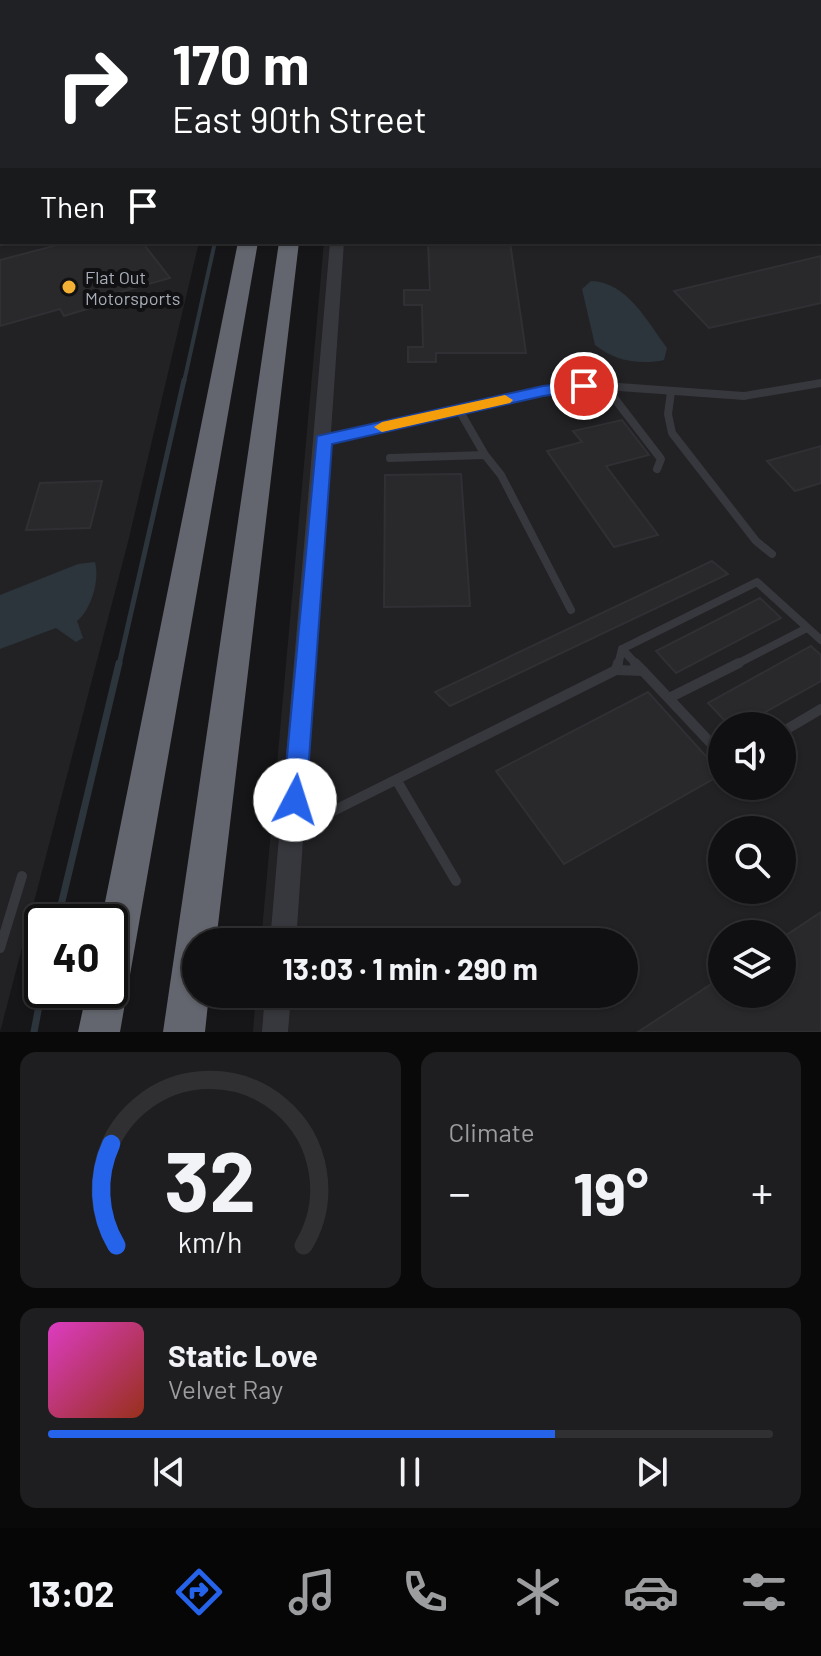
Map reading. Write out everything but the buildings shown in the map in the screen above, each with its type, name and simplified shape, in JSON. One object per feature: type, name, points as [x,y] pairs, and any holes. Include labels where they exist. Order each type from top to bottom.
[{"type":"highway","points":[[124,904],[248,244]]},
{"type":"highway","points":[[184,1032],[289,244]]},
{"type":"highway","points":[[99,1032],[104,1008]]},
{"type":"street","points":[[284,928],[337,244]]},
{"type":"street","points":[[323,440],[543,391],[605,386],[744,396],[821,383]]},
{"type":"street","points":[[275,1032],[277,1008]]},
{"type":"lane","points":[[605,386],[661,459],[657,469]]},
{"type":"lane","points":[[671,392],[668,414],[672,433],[756,541],[772,554]]},
{"type":"lane","points":[[459,410],[485,455],[501,475],[571,610]]},
{"type":"lane","points":[[390,458],[485,455]]},
{"type":"lane","points":[[616,670],[622,649],[757,582],[821,640]]},
{"type":"lane","points":[[669,698],[807,628]]},
{"type":"lane","points":[[622,649],[708,740]]},
{"type":"lane","points":[[292,830],[397,781],[616,670],[643,671]]},
{"type":"lane","points":[[796,724],[821,709]]},
{"type":"lane","points":[[397,781],[456,881]]},
{"type":"lane","points":[[0,948],[22,876]]},
{"type":"shaded area","points":[[0,244],[199,244],[128,542],[33,904],[24,904],[24,940],[0,1032]]},
{"type":"shaded area","points":[[324,244],[821,244],[821,1032],[253,1032],[255,1008],[638,1008],[638,928],[262,928]]},
{"type":"shaded area","points":[[591,281],[615,288],[635,305],[667,348],[664,360],[628,360],[610,355],[595,345],[582,289]]},
{"type":"shaded area","points":[[95,562],[93,594],[77,621],[83,638],[76,642],[56,628],[0,649],[0,595],[78,564]]},
{"type":"waterway","points":[[184,382],[215,244]]},
{"type":"waterway","points":[[119,665],[184,380]]},
{"type":"waterway","points":[[61,904],[119,663]]},
{"type":"waterway","points":[[34,1032],[39,1008]]},
{"type":"slow traffic","points":[[382,427],[505,400]]},
{"type":"place","name":"Flat Out Motorsports","points":[[69,287]]},
{"type":"route","points":[[295,800],[323,440],[543,391],[584,386]]}]
